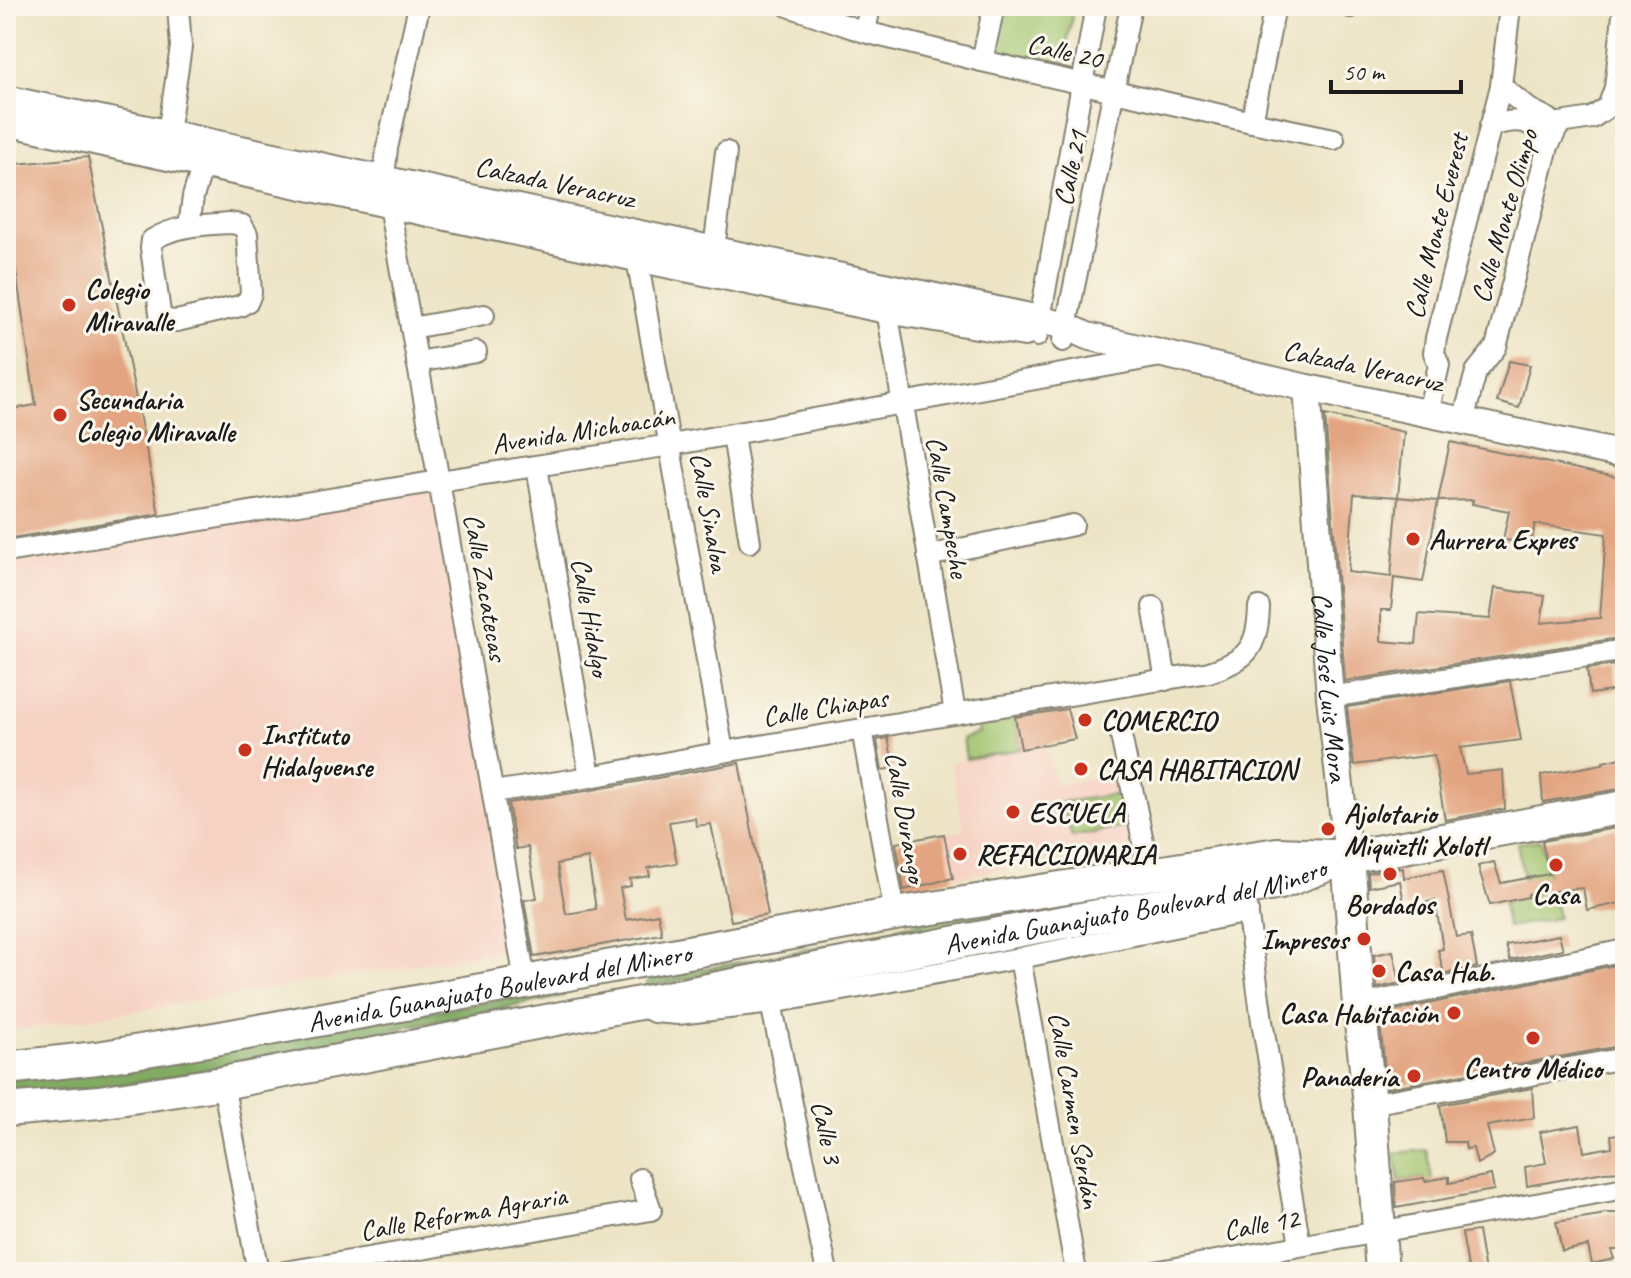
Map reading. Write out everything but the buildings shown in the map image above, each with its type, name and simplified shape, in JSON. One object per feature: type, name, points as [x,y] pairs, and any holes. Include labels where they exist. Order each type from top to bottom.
[{"type":"main road","name":"Avenida Guanajuato Boulevard del Minero","points":[[6,1110],[99,1102],[223,1083],[1244,887],[1277,854],[1348,857],[1625,807]]},
{"type":"main road","name":"Calle José Luis Mora","points":[[1348,857],[1382,1272]]},
{"type":"main road","name":"Avenida Guanajuato Boulevard del Minero","points":[[6,1068],[206,1041],[880,917],[1150,875],[1244,887]]},
{"type":"main road","points":[[639,1004],[632,997],[630,986],[642,972],[798,943],[880,917]]},
{"type":"main road","points":[[330,1062],[440,1028],[572,1002],[577,996],[575,983],[557,975]]},
{"type":"street","points":[[168,133],[181,47],[178,6]]},
{"type":"street","name":"Calle Zacatecas","points":[[419,6],[387,148],[386,191],[525,981]]},
{"type":"street","name":"Calle 20","points":[[788,6],[865,32],[982,61],[1334,139]]},
{"type":"street","points":[[865,32],[870,6]]},
{"type":"street","points":[[982,61],[994,6]]},
{"type":"street","name":"Calle 21","points":[[1059,332],[1082,84],[1096,6]]},
{"type":"street","name":"Calle 21","points":[[1059,332],[1131,6]]},
{"type":"street","points":[[1252,122],[1275,6]]},
{"type":"street","name":"Calle Monte Everest","points":[[1428,413],[1439,365],[1434,353],[1436,338],[1501,86],[1510,6]]},
{"type":"street","name":"Calle Monte Olimpo","points":[[1463,421],[1476,372],[1496,347],[1548,146],[1560,123],[1592,118],[1608,107],[1615,88],[1624,6]]},
{"type":"street","points":[[1501,86],[1529,109],[1560,123]]},
{"type":"street","name":"Calzada Veracruz","points":[[16,113],[84,127],[203,164],[386,191]]},
{"type":"street","points":[[1490,126],[1512,119],[1523,120],[1542,133],[1548,146]]},
{"type":"street","name":"Calzada Veracruz","points":[[84,127],[168,133],[386,191],[639,246],[887,310],[1059,332]]},
{"type":"street","points":[[714,250],[726,152]]},
{"type":"street","points":[[189,226],[193,197],[203,164]]},
{"type":"street","points":[[242,225],[247,234],[251,293],[248,301],[240,306],[177,321],[165,320],[160,313],[152,240],[189,226],[242,225]]},
{"type":"street","name":"Calzada Veracruz","points":[[639,246],[714,250],[1307,388],[1625,455]]},
{"type":"street","name":"Calle Sinaloa","points":[[639,246],[723,752]]},
{"type":"street","name":"Calle Campeche","points":[[887,310],[955,713]]},
{"type":"street","points":[[411,328],[484,315]]},
{"type":"street","points":[[417,362],[476,352]]},
{"type":"street","name":"Avenida Michoacán","points":[[6,552],[733,435],[1167,355]]},
{"type":"street","points":[[1439,365],[1476,372]]},
{"type":"street","name":"Calle José Luis Mora","points":[[1307,388],[1330,697],[1348,857]]},
{"type":"street","points":[[733,435],[750,542]]},
{"type":"street","name":"Calle Hidalgo","points":[[537,467],[590,777]]},
{"type":"street","points":[[928,556],[1073,525]]},
{"type":"street","points":[[1153,607],[1166,680]]},
{"type":"street","name":"Calle Chiapas","points":[[493,792],[1209,672],[1231,665],[1254,644],[1259,625],[1259,607]]},
{"type":"street","points":[[1330,697],[1625,650]]},
{"type":"street","points":[[1118,721],[1150,875]]},
{"type":"street","name":"Calle Durango","points":[[862,729],[880,917]]},
{"type":"street","points":[[639,1004],[654,1012],[678,1014],[771,1003],[1020,958],[1244,887],[1262,1021],[1300,1245]]},
{"type":"street","points":[[1359,1005],[1625,950]]},
{"type":"street","name":"Calle Carmen Serdán","points":[[1020,958],[1076,1272]]},
{"type":"street","name":"Calle 3","points":[[771,1003],[827,1272]]},
{"type":"street","points":[[1370,1104],[1625,1058]]},
{"type":"street","points":[[223,1083],[258,1272]]},
{"type":"street","name":"Calle Reforma Agraria","points":[[285,1272],[651,1210],[640,1179]]},
{"type":"street","name":"Calle 12","points":[[1154,1272],[1625,1188]]},
{"type":"shaded area","name":"Instituto Hidalguense","points":[[439,483],[519,948],[6,1032],[6,552]]},
{"type":"shaded area","name":"ESCUELA","points":[[1044,745],[1057,785],[1116,773],[1120,794],[1062,802],[1072,837],[1125,827],[1129,846],[953,878],[944,834],[964,830],[950,762]]},
{"type":"green space","points":[[1006,6],[1074,6],[1062,71],[995,57]]},
{"type":"green space","points":[[1015,715],[1021,749],[966,759],[963,738],[979,733],[977,722]]},
{"type":"green space","points":[[1120,794],[1125,827],[1072,837],[1062,802]]},
{"type":"green space","points":[[1541,840],[1558,918],[1507,927],[1503,903],[1528,897],[1517,843]]},
{"type":"green space","points":[[1178,884],[1181,887],[646,987],[646,982],[665,976],[824,946],[945,917]]},
{"type":"green space","points":[[563,990],[565,994],[562,997],[168,1078],[6,1097],[6,1080]]},
{"type":"green space","points":[[1427,1150],[1436,1201],[1430,1201],[1424,1178],[1399,1181],[1395,1153]]},
{"type":"place","name":"Colegio Miravalle","points":[[69,305]]},
{"type":"place","name":"Secundaria Colegio Miravalle","points":[[60,415]]},
{"type":"place","name":"Aurrera Expres","points":[[1413,539]]},
{"type":"place","name":"COMERCIO","points":[[1085,720]]},
{"type":"place","name":"Instituto Hidalguense","points":[[245,750]]},
{"type":"place","name":"CASA HABITACION","points":[[1081,769]]},
{"type":"place","name":"ESCUELA","points":[[1013,812]]},
{"type":"place","name":"Ajolotario Miquiztli Xolotl","points":[[1328,829]]},
{"type":"place","name":"REFACCIONARIA","points":[[960,854]]},
{"type":"place","name":"Casa","points":[[1556,865]]},
{"type":"place","name":"Bordados","points":[[1390,874]]},
{"type":"place","name":"Impresos","points":[[1364,939]]},
{"type":"place","name":"Casa Hab.","points":[[1379,971]]},
{"type":"place","name":"Casa Habitación","points":[[1454,1013]]},
{"type":"place","name":"Centro Médico","points":[[1533,1038]]},
{"type":"place","name":"Panadería","points":[[1414,1076]]}]
